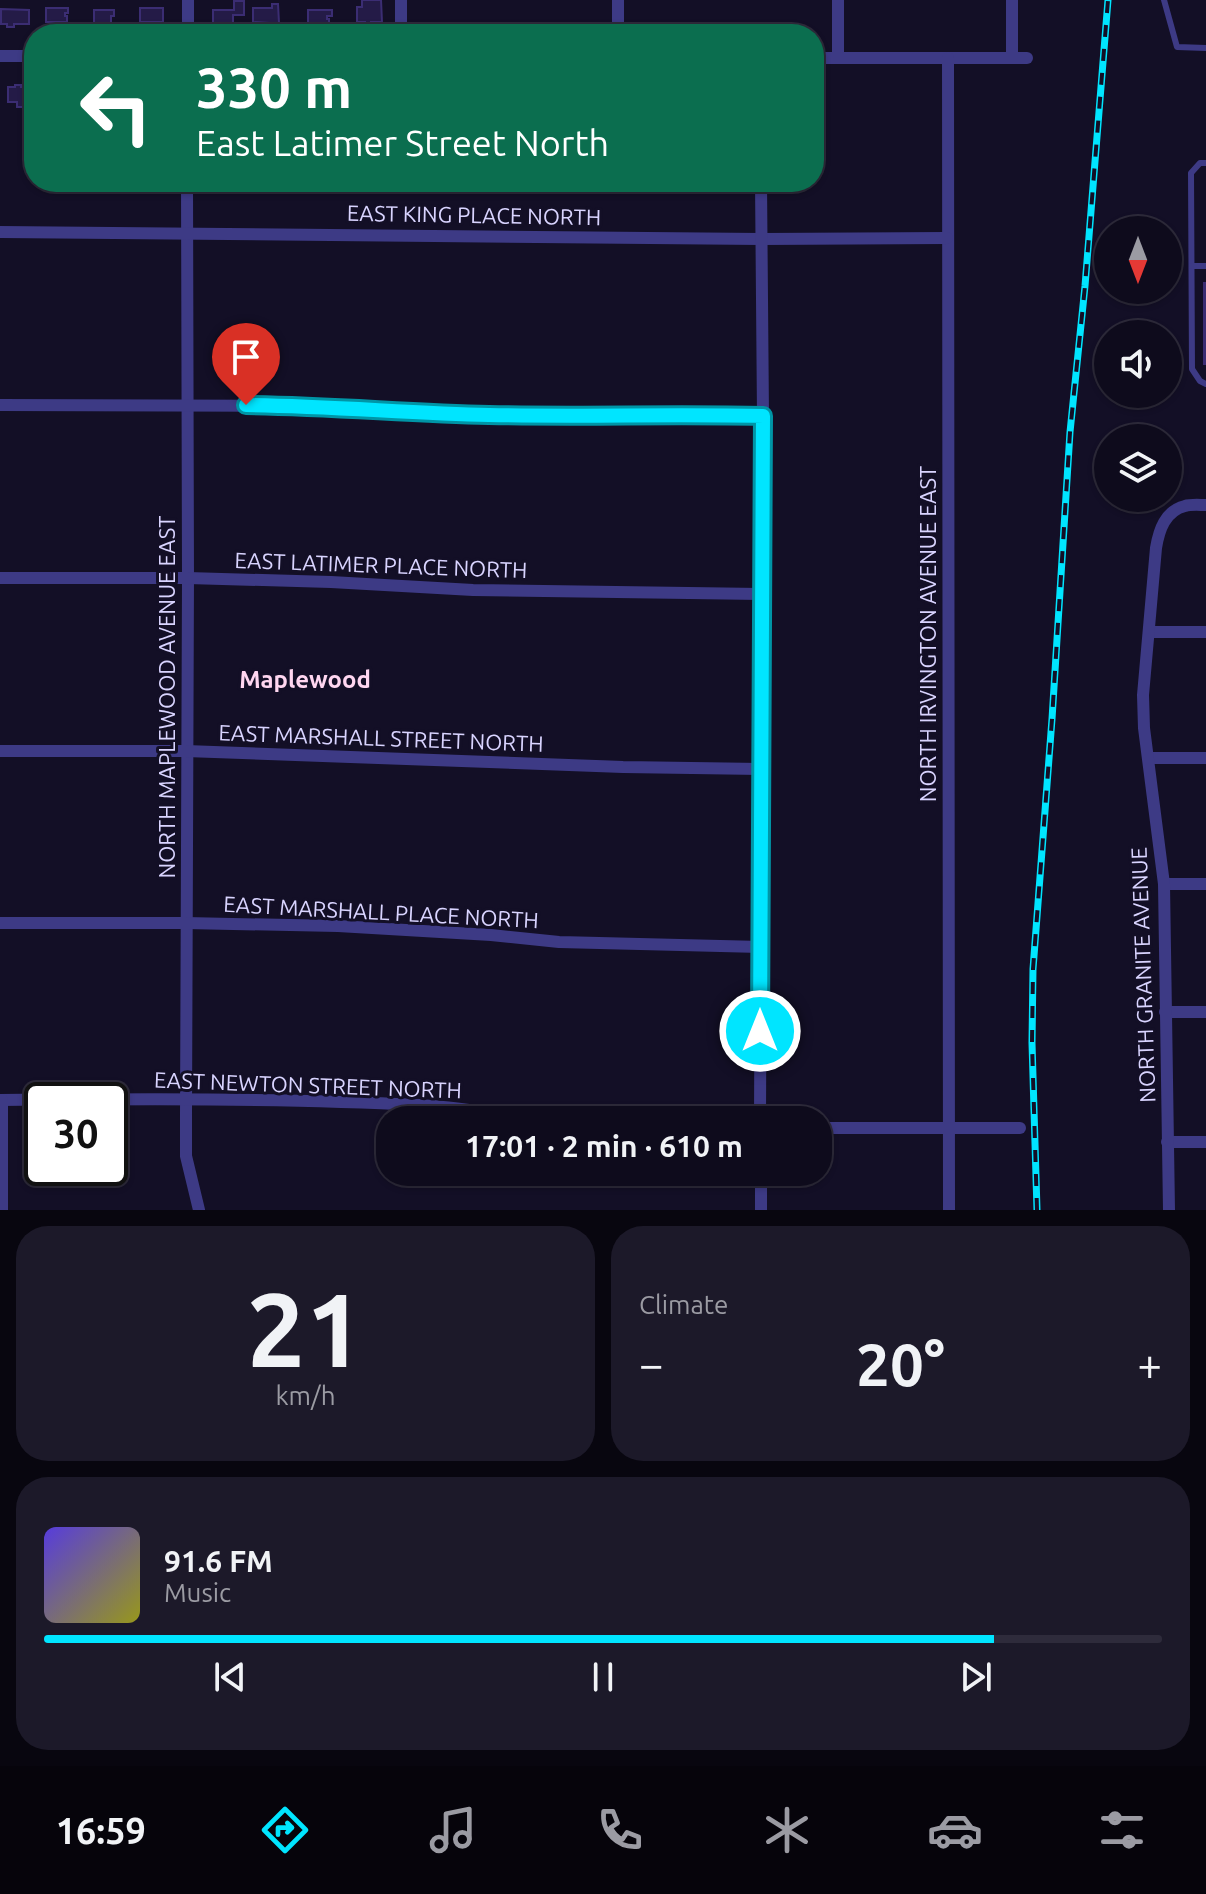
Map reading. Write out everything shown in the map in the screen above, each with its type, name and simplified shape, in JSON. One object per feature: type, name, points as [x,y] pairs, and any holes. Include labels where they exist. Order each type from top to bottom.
[{"type":"street","points":[[188,0],[188,24]]},
{"type":"street","points":[[401,0],[401,24]]},
{"type":"street","points":[[618,0],[618,24]]},
{"type":"street","points":[[838,0],[838,58]]},
{"type":"street","points":[[1012,0],[1012,58]]},
{"type":"street","points":[[0,56],[24,56]]},
{"type":"street","points":[[824,58],[1027,58]]},
{"type":"street","name":"NORTH IRVINGTON AVENUE EAST","points":[[948,58],[949,1210]]},
{"type":"street","name":"NORTH MAPLEWOOD AVENUE EAST","points":[[187,192],[186,1156],[199,1210]]},
{"type":"street","points":[[760,1106],[761,192]]},
{"type":"street","name":"EAST KING PLACE NORTH","points":[[0,232],[947,238]]},
{"type":"street","points":[[0,405],[304,406],[494,415],[763,416]]},
{"type":"street","name":"NORTH GRANITE AVENUE","points":[[1169,1210],[1164,884],[1144,728],[1143,695],[1159,531],[1168,515],[1185,506],[1206,505]]},
{"type":"street","name":"EAST LATIMER PLACE NORTH","points":[[0,578],[188,578],[473,590],[761,594]]},
{"type":"street","points":[[1150,632],[1206,632]]},
{"type":"street","name":"EAST MARSHALL STREET NORTH","points":[[0,751],[186,751],[761,769]]},
{"type":"street","points":[[1149,758],[1206,758]]},
{"type":"street","points":[[1164,884],[1206,884]]},
{"type":"street","name":"EAST MARSHALL PLACE NORTH","points":[[0,923],[338,926],[559,942],[761,947]]},
{"type":"street","points":[[1165,1012],[1206,1012]]},
{"type":"street","name":"EAST NEWTON STREET NORTH","points":[[1,1100],[186,1099],[431,1106]]},
{"type":"street","points":[[1,1100],[2,1210]]},
{"type":"street","points":[[832,1128],[1020,1128]]},
{"type":"street","points":[[1167,1142],[1206,1142]]},
{"type":"street","points":[[761,1186],[761,1210]]},
{"type":"lane","points":[[1164,0],[1177,47],[1206,48]]},
{"type":"lane","points":[[1206,163],[1200,163],[1191,173],[1192,369],[1206,384]]},
{"type":"lane","points":[[1192,266],[1206,266]]},
{"type":"building","points":[[362,0],[381,0],[382,22],[357,22],[357,7],[362,7]]},
{"type":"building","points":[[234,1],[244,1],[244,15],[233,15],[233,24],[213,24],[213,10],[234,10]]},
{"type":"building","points":[[272,4],[278,4],[279,23],[253,22],[253,8],[272,8]]},
{"type":"building","points":[[46,8],[68,8],[68,13],[65,13],[67,22],[46,22]]},
{"type":"building","points":[[140,8],[163,8],[163,22],[140,22]]},
{"type":"building","points":[[1,9],[29,10],[29,24],[7,27],[7,24],[1,24]]},
{"type":"building","points":[[94,10],[114,10],[111,24],[94,24]]},
{"type":"building","points":[[308,10],[332,10],[332,16],[327,16],[329,24],[308,24]]},
{"type":"building","points":[[8,87],[24,87],[24,107],[17,107],[17,102],[8,102]]},
{"type":"building","points":[[1206,283],[1206,364],[1204,364]]},
{"type":"railway","points":[[1037,1210],[1033,969],[1070,432],[1108,0]]},
{"type":"district","name":"Maplewood","points":[[305,680]]},
{"type":"route","points":[[246,405],[494,415],[763,416],[760,1031]]}]
